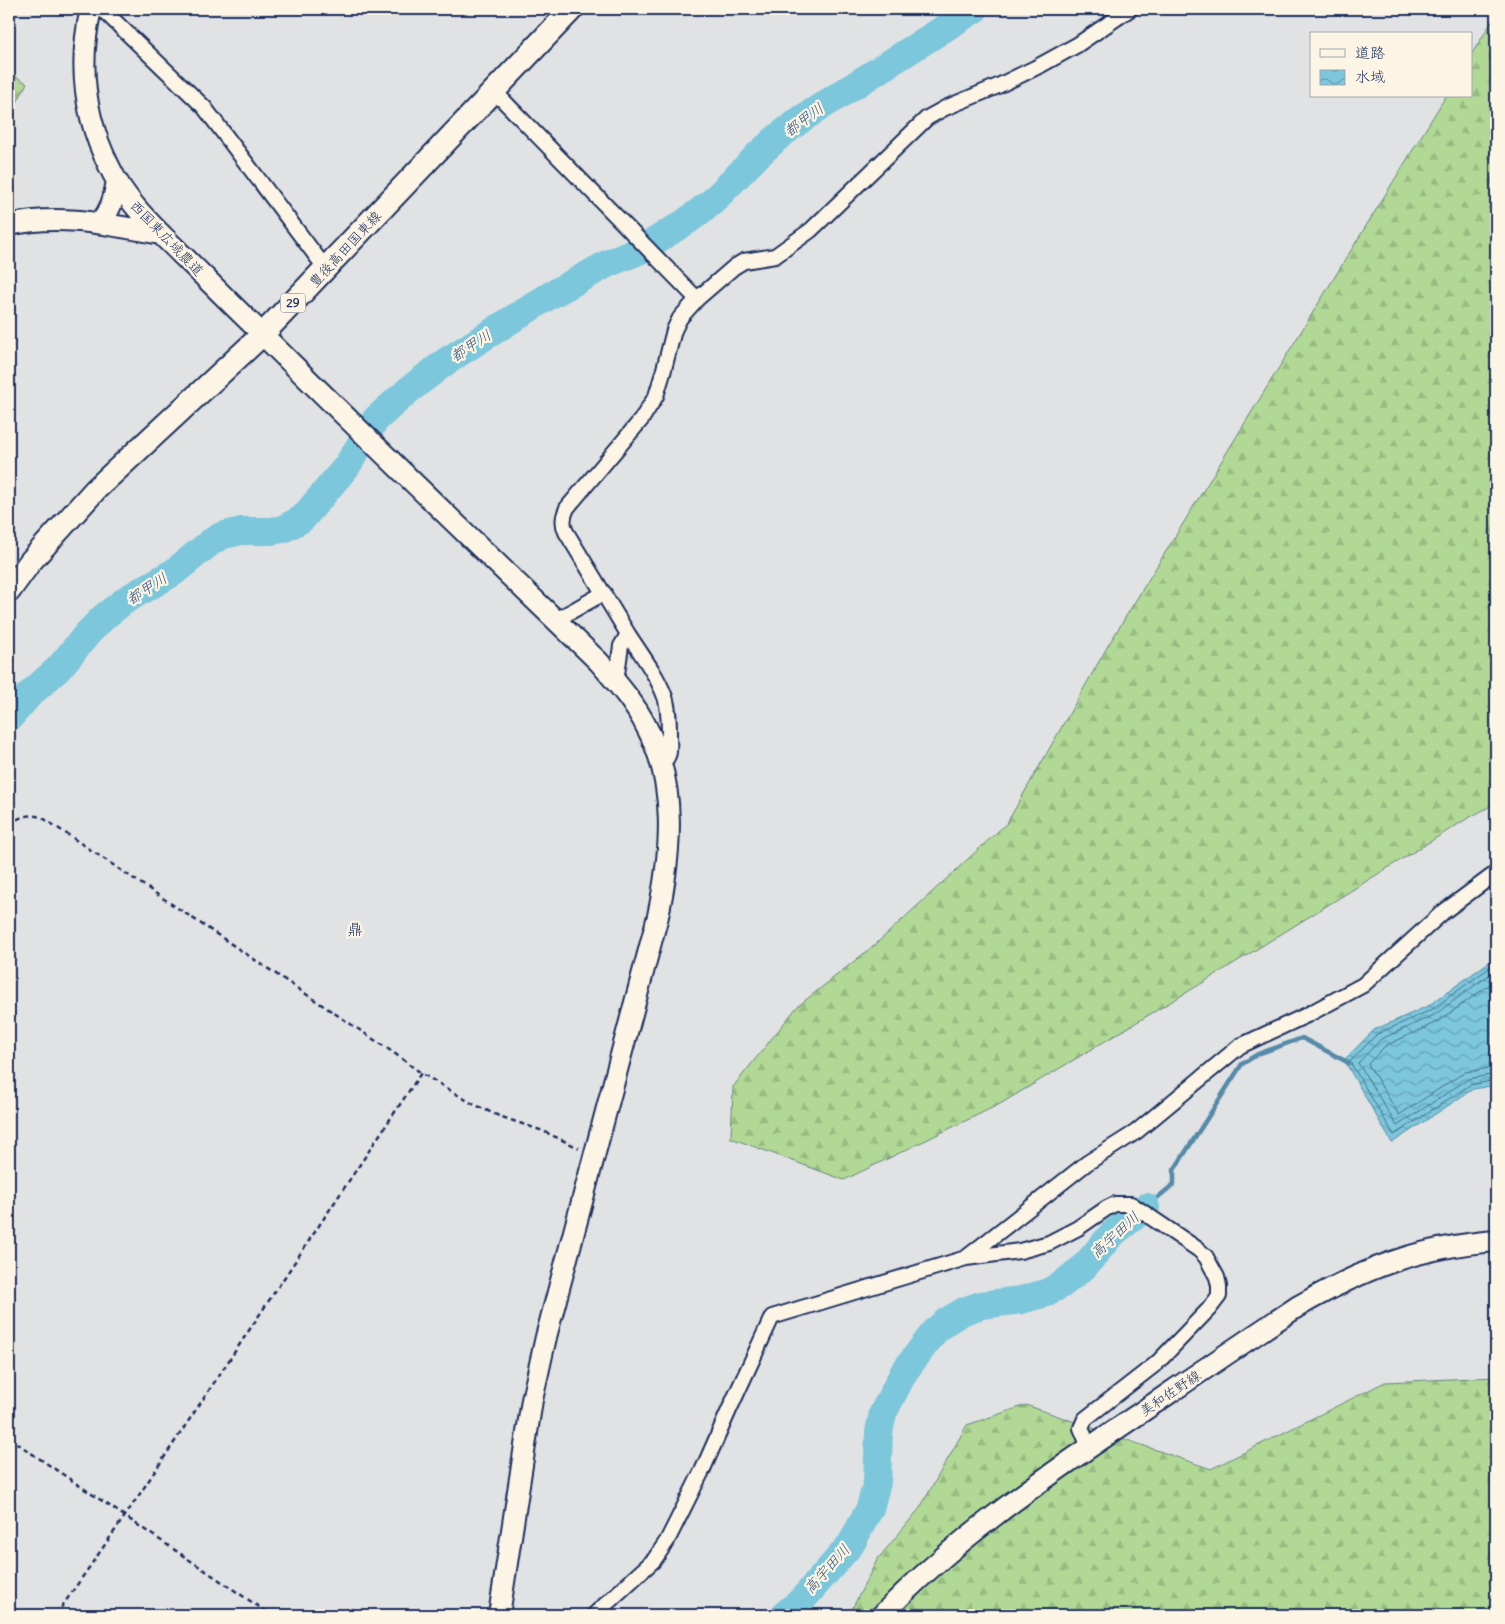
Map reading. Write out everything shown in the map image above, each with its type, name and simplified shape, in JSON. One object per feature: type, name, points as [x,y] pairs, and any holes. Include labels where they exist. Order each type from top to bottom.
[{"type":"main road","name":"豊後高田国東線","points":[[9,591],[30,562],[96,488],[262,335],[572,9]]},
{"type":"street","points":[[661,763],[669,754],[666,698],[563,526],[564,514],[567,508],[641,420],[656,396],[674,330],[680,318],[697,299],[734,267],[744,261],[775,256],[811,230],[927,118],[1039,66],[1077,44],[1130,9]]},
{"type":"street","points":[[102,10],[204,107],[326,269]]},
{"type":"street","name":"西国東広域農道","points":[[102,10],[84,43],[83,62],[86,102],[95,134],[110,169],[136,208],[322,394],[599,662],[634,706],[646,726],[661,763],[667,789],[669,817],[665,882],[658,916],[546,1337],[532,1400],[499,1615]]},
{"type":"street","points":[[493,90],[697,299]]},
{"type":"street","points":[[100,223],[108,214],[114,200],[117,181]]},
{"type":"street","points":[[9,225],[44,220],[74,220],[161,234]]},
{"type":"street","points":[[556,620],[604,593]]},
{"type":"street","points":[[616,681],[621,646],[628,634]]},
{"type":"street","points":[[966,1258],[1087,1163],[1136,1132],[1240,1046],[1363,985],[1442,912],[1496,872]]},
{"type":"street","points":[[594,1615],[654,1560],[667,1541],[703,1470],[772,1317],[966,1258],[1020,1251],[1049,1243],[1078,1228],[1115,1204],[1131,1204],[1206,1256],[1217,1277],[1219,1286],[1218,1296],[1209,1309],[1157,1363],[1085,1420],[1081,1428],[1089,1448]]},
{"type":"street","name":"美和佐野線","points":[[882,1615],[938,1562],[1045,1477],[1297,1307],[1336,1284],[1378,1266],[1422,1252],[1465,1244],[1496,1241]]},
{"type":"path","points":[[9,824],[26,815],[44,818],[421,1072],[473,1104],[543,1131],[595,1155]]},
{"type":"path","points":[[56,1615],[125,1516],[421,1072]]},
{"type":"path","points":[[9,1438],[271,1615]]},
{"type":"green space","points":[[1496,15],[1496,803],[1465,820],[1199,985],[1000,1104],[844,1180],[731,1138],[733,1087],[797,1007],[877,943],[1007,823],[1109,644],[1445,98],[1472,98],[1472,53]]},
{"type":"green space","points":[[9,73],[27,83],[9,118]]},
{"type":"green space","points":[[1496,1377],[1496,1615],[849,1615],[877,1560],[920,1508],[967,1425],[1026,1405],[1211,1469],[1385,1382]]},
{"type":"water","points":[[1496,957],[1496,1085],[1473,1089],[1392,1143],[1344,1060],[1374,1030],[1428,1006]]},
{"type":"waterway","name":"都甲川","points":[[9,718],[30,694],[59,668],[88,633],[105,616],[127,599],[174,572],[221,536],[241,531],[283,529],[302,519],[347,466],[376,419],[410,389],[448,360],[549,296],[609,263],[639,251],[687,221],[712,202],[779,136],[803,118],[975,9]]},
{"type":"waterway","name":"高宇田川","points":[[1146,1207],[1174,1184],[1174,1170],[1242,1064],[1258,1054],[1302,1038],[1349,1063]]},
{"type":"waterway","name":"高宇田川","points":[[784,1615],[801,1601],[851,1544],[870,1508],[877,1482],[879,1432],[883,1413],[904,1372],[935,1331],[964,1311],[981,1305],[1021,1300],[1046,1293],[1061,1285],[1084,1267],[1112,1234],[1146,1207]]},
{"type":"district","name":"鼎","points":[[355,929]]}]
